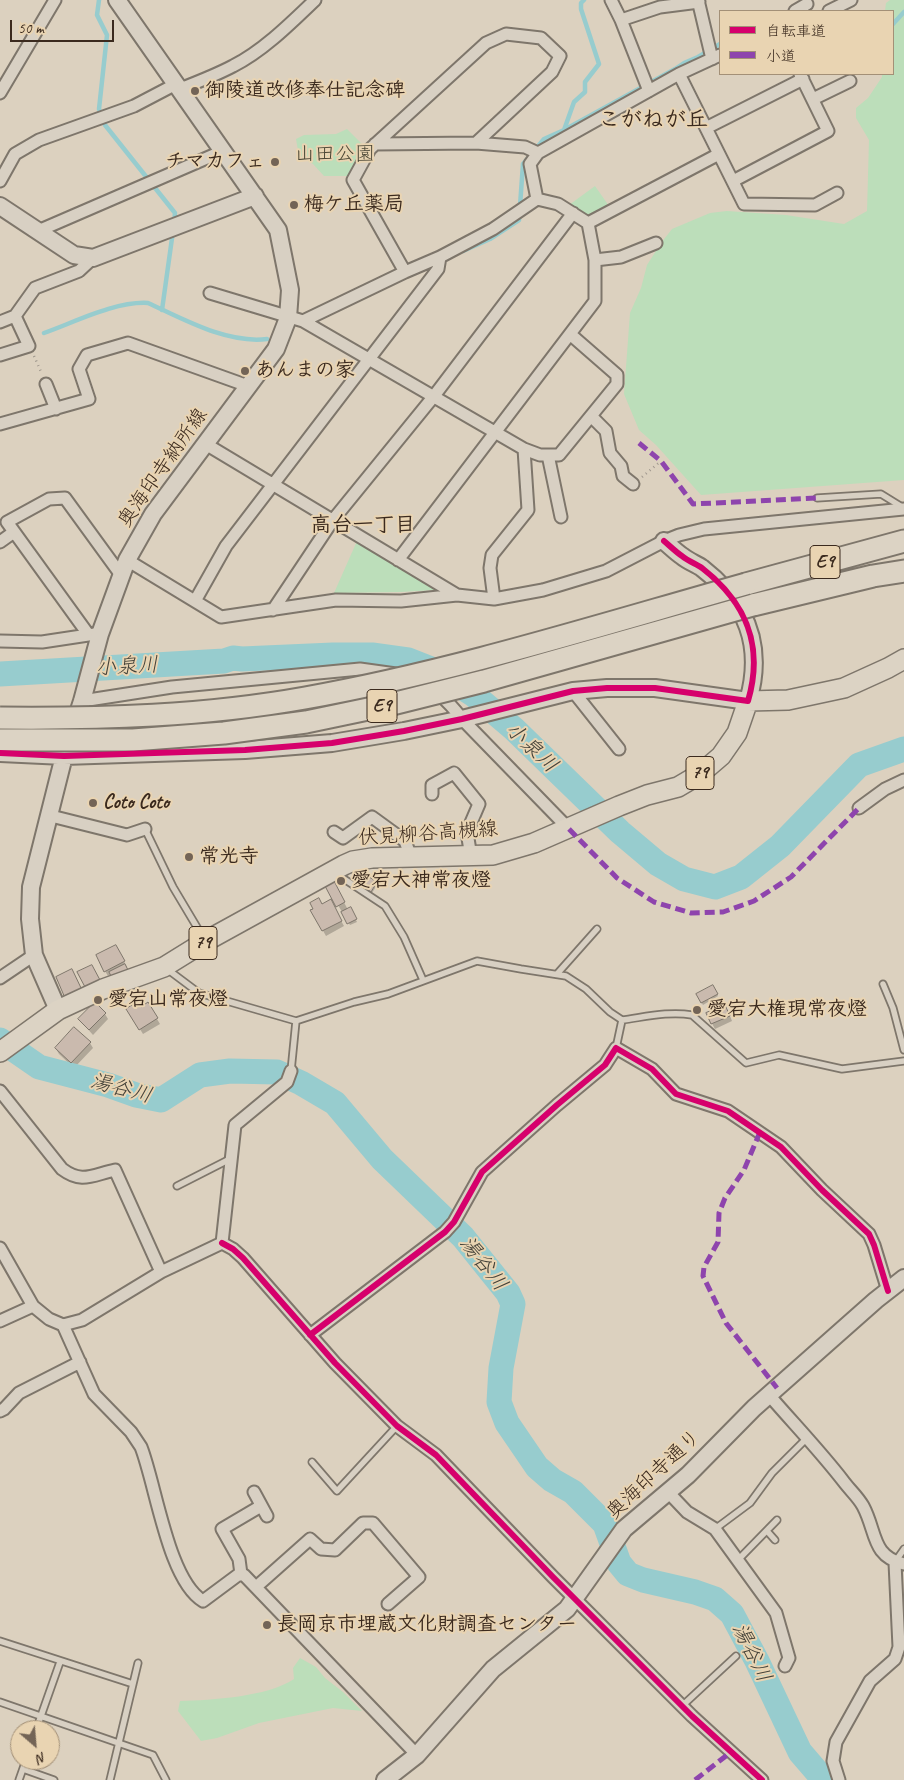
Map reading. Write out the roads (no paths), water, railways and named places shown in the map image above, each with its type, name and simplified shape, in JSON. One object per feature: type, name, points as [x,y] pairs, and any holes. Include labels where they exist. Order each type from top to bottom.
[{"type":"highway","name":"E9","points":[[0,718],[54,719],[222,710],[304,698],[387,682],[480,660],[904,541]]},
{"type":"highway","name":"E9","points":[[0,740],[134,740],[224,733],[306,722],[392,704],[484,681],[753,605],[873,576],[904,571]]},
{"type":"main road","points":[[748,701],[788,700],[844,688],[904,659]]},
{"type":"main road","name":"伏見柳谷高槻線","points":[[6,1048],[58,1010],[103,990],[164,967],[206,941],[331,871],[353,861],[372,858],[493,855],[534,844],[618,806],[647,795],[678,787],[700,774],[721,756],[737,733],[748,701]]},
{"type":"street","points":[[0,93],[3,91],[55,0]]},
{"type":"street","name":"奥海印寺納所線","points":[[58,1010],[34,955],[30,919],[32,887],[51,816],[64,756],[84,696],[95,638],[124,567],[153,514],[296,320],[278,230],[117,0]]},
{"type":"street","points":[[0,181],[15,154],[39,140],[134,106],[235,65],[264,45],[315,0]]},
{"type":"street","points":[[611,0],[648,87]]},
{"type":"street","points":[[831,10],[851,0]]},
{"type":"street","points":[[537,200],[530,164],[535,152],[648,87],[679,74],[713,54],[699,1],[660,7],[621,20]]},
{"type":"street","points":[[405,272],[353,180],[370,148],[486,43],[506,34],[541,38],[560,56],[552,72],[476,143]]},
{"type":"street","points":[[679,74],[744,204],[815,205],[837,193]]},
{"type":"street","points":[[706,128],[802,77],[828,131],[733,181]]},
{"type":"street","points":[[813,99],[850,81]]},
{"type":"street","points":[[375,144],[476,143],[525,147],[535,152]]},
{"type":"street","points":[[38,231],[223,151]]},
{"type":"street","points":[[588,223],[719,154]]},
{"type":"street","points":[[0,322],[15,316],[35,288],[78,271],[93,258],[255,196]]},
{"type":"street","points":[[296,320],[440,257],[493,229],[537,200],[558,204],[588,223],[596,260],[595,301],[398,560]]},
{"type":"street","points":[[0,206],[74,255],[93,258]]},
{"type":"street","points":[[273,610],[333,520],[434,396],[573,213]]},
{"type":"street","points":[[596,260],[621,257],[656,243]]},
{"type":"street","points":[[195,601],[226,546],[438,268],[440,257]]},
{"type":"street","points":[[210,293],[296,320],[370,358],[524,449],[540,455],[559,456],[616,384],[617,375],[570,334]]},
{"type":"street","points":[[0,355],[29,346],[15,316]]},
{"type":"street","points":[[0,424],[89,399],[79,369],[87,356],[128,343],[248,386]]},
{"type":"street","points":[[46,384],[56,409]]},
{"type":"street","points":[[592,416],[606,431],[610,452],[621,466],[623,476],[633,484]]},
{"type":"street","points":[[204,443],[457,595]]},
{"type":"street","points":[[494,599],[490,568],[492,555],[528,510],[524,449]]},
{"type":"street","points":[[548,455],[560,517]]},
{"type":"street","points":[[95,638],[7,522],[49,498],[65,498],[124,567],[195,601],[221,617],[336,600],[401,601],[457,595],[494,599],[543,590],[606,572],[664,541],[704,529],[904,508]]},
{"type":"street","points":[[0,542],[14,532]]},
{"type":"street","points":[[0,753],[64,756],[245,750],[332,743],[404,731],[465,718],[573,691],[608,688],[655,688],[748,701],[753,684],[755,664],[753,645],[746,621],[729,594],[702,568],[681,556],[664,541]]},
{"type":"street","points":[[0,641],[42,642],[95,638]]},
{"type":"street","points":[[84,696],[360,669],[397,674],[426,684],[449,702],[571,828]]},
{"type":"street","points":[[573,691],[619,749]]},
{"type":"street","points":[[432,794],[432,786],[454,774],[478,804],[467,832],[471,857]]},
{"type":"street","points":[[859,808],[885,789],[904,780]]},
{"type":"street","points":[[51,816],[127,835],[145,828]]},
{"type":"street","points":[[334,832],[343,838],[372,817],[405,841],[411,857]]},
{"type":"street","points":[[0,978],[34,955]]},
{"type":"street","points":[[310,1334],[445,1232],[454,1222],[482,1172],[605,1066],[616,1048],[652,1069],[676,1094],[728,1111],[781,1147],[822,1190],[869,1234],[888,1291]]},
{"type":"street","points":[[222,1243],[234,1125],[289,1076]]},
{"type":"street","points":[[0,1091],[62,1169],[71,1176],[80,1179],[115,1170],[161,1272]]},
{"type":"street","points":[[0,1248],[33,1306],[49,1319],[63,1325],[82,1320],[161,1272],[222,1243]]},
{"type":"street","points":[[222,1243],[233,1249],[242,1258],[335,1363],[397,1426],[436,1455],[682,1706],[762,1780]]},
{"type":"street","name":"奥海印寺通り","points":[[385,1780],[417,1755],[493,1669],[567,1609],[624,1529],[688,1475],[768,1395],[904,1278]]},
{"type":"street","points":[[0,1321],[33,1306]]},
{"type":"street","points":[[63,1325],[94,1394],[131,1432],[141,1447],[176,1566],[194,1596],[203,1601],[240,1574]]},
{"type":"street","points":[[0,1411],[19,1393],[80,1362]]},
{"type":"street","points":[[768,1395],[833,1467],[862,1504],[872,1526],[879,1551],[900,1563],[900,1647],[894,1658],[870,1681],[836,1742],[833,1761],[839,1780]]},
{"type":"street","points":[[254,1492],[264,1511],[222,1529],[239,1559],[240,1574],[256,1587],[417,1755]]},
{"type":"street","points":[[668,1492],[688,1512],[715,1529],[776,1614],[788,1658],[785,1666]]},
{"type":"street","points":[[256,1587],[310,1539],[321,1549],[335,1550],[363,1523],[373,1522],[419,1577],[388,1604]]},
{"type":"lane","points":[[817,498],[881,494],[904,508]]},
{"type":"lane","points":[[145,828],[174,887],[206,941]]},
{"type":"lane","points":[[331,871],[385,906],[404,937],[423,980]]},
{"type":"lane","points":[[557,974],[597,929]]},
{"type":"lane","points":[[164,967],[199,993],[296,1021],[354,1002],[388,994],[477,961],[566,976],[586,989],[610,1012],[622,1020],[660,1014],[682,1013],[692,1015],[746,1063],[780,1055],[842,1069],[904,1061]]},
{"type":"lane","points":[[883,984],[893,1008],[904,1050]]},
{"type":"lane","points":[[616,1048],[622,1020]]},
{"type":"lane","points":[[289,1076],[296,1021]]},
{"type":"lane","points":[[177,1186],[230,1159]]},
{"type":"lane","points":[[312,1462],[337,1490],[397,1426]]},
{"type":"lane","points":[[715,1529],[750,1503],[772,1473],[807,1438]]},
{"type":"lane","points":[[737,1560],[777,1520]]},
{"type":"lane","points":[[767,1531],[775,1540]]},
{"type":"lane","points":[[900,1563],[904,1549]]},
{"type":"lane","points":[[0,1641],[60,1662],[133,1684]]},
{"type":"lane","points":[[682,1706],[736,1656]]},
{"type":"lane","points":[[40,1720],[60,1662]]},
{"type":"lane","points":[[110,1780],[138,1663]]},
{"type":"lane","points":[[0,1702],[153,1755],[166,1780]]},
{"type":"lane","points":[[26,1770],[54,1780]]},
{"type":"waterway","points":[[99,0],[97,15],[107,35],[99,109],[105,125],[175,213],[174,223]]},
{"type":"waterway","points":[[534,151],[544,139],[564,130],[574,102],[585,92],[585,82],[599,64],[581,9],[581,3],[584,0]]},
{"type":"waterway","points":[[894,23],[904,12]]},
{"type":"waterway","points":[[564,130],[719,45]]},
{"type":"waterway","points":[[463,251],[490,239],[519,220],[523,164],[529,157]]},
{"type":"waterway","points":[[162,310],[173,231]]},
{"type":"waterway","points":[[44,333],[109,309],[123,305],[148,303],[190,323],[221,334],[252,340],[267,339]]},
{"type":"waterway","name":"小泉川","points":[[0,674],[224,661],[233,658],[372,655],[408,660],[436,671],[474,695],[514,729],[620,832],[658,864],[684,879],[715,887],[741,877],[780,846],[859,765],[904,749]]},
{"type":"waterway","name":"湯谷川","points":[[0,1040],[39,1067],[108,1085],[136,1095],[161,1100],[200,1075],[230,1071],[277,1072],[301,1083],[335,1103],[382,1159],[463,1237],[508,1293],[513,1304],[501,1368],[499,1402],[507,1423],[537,1467],[552,1480],[573,1492],[605,1524],[619,1563],[628,1574],[643,1580],[695,1592],[715,1599],[732,1614],[757,1661],[800,1752],[824,1780]]},
{"type":"place","name":"御陵道改修奉仕記念碑","points":[[195,91]]},
{"type":"place","name":"チマカフェ","points":[[275,162]]},
{"type":"place","name":"梅ケ丘薬局","points":[[294,205]]},
{"type":"place","name":"あんまの家","points":[[245,371]]},
{"type":"place","name":"Coto Coto","points":[[93,803]]},
{"type":"place","name":"常光寺","points":[[189,857]]},
{"type":"place","name":"愛宕大神常夜燈","points":[[341,881]]},
{"type":"place","name":"愛宕山常夜燈","points":[[98,1000]]},
{"type":"place","name":"愛宕大権現常夜燈","points":[[697,1010]]},
{"type":"place","name":"長岡京市埋蔵文化財調査センター","points":[[267,1625]]},
{"type":"district","name":"こがねが丘","points":[[653,120]]},
{"type":"district","name":"高台一丁目","points":[[363,525]]},
{"type":"park label","name":"山田公園","points":[[335,155]]}]
